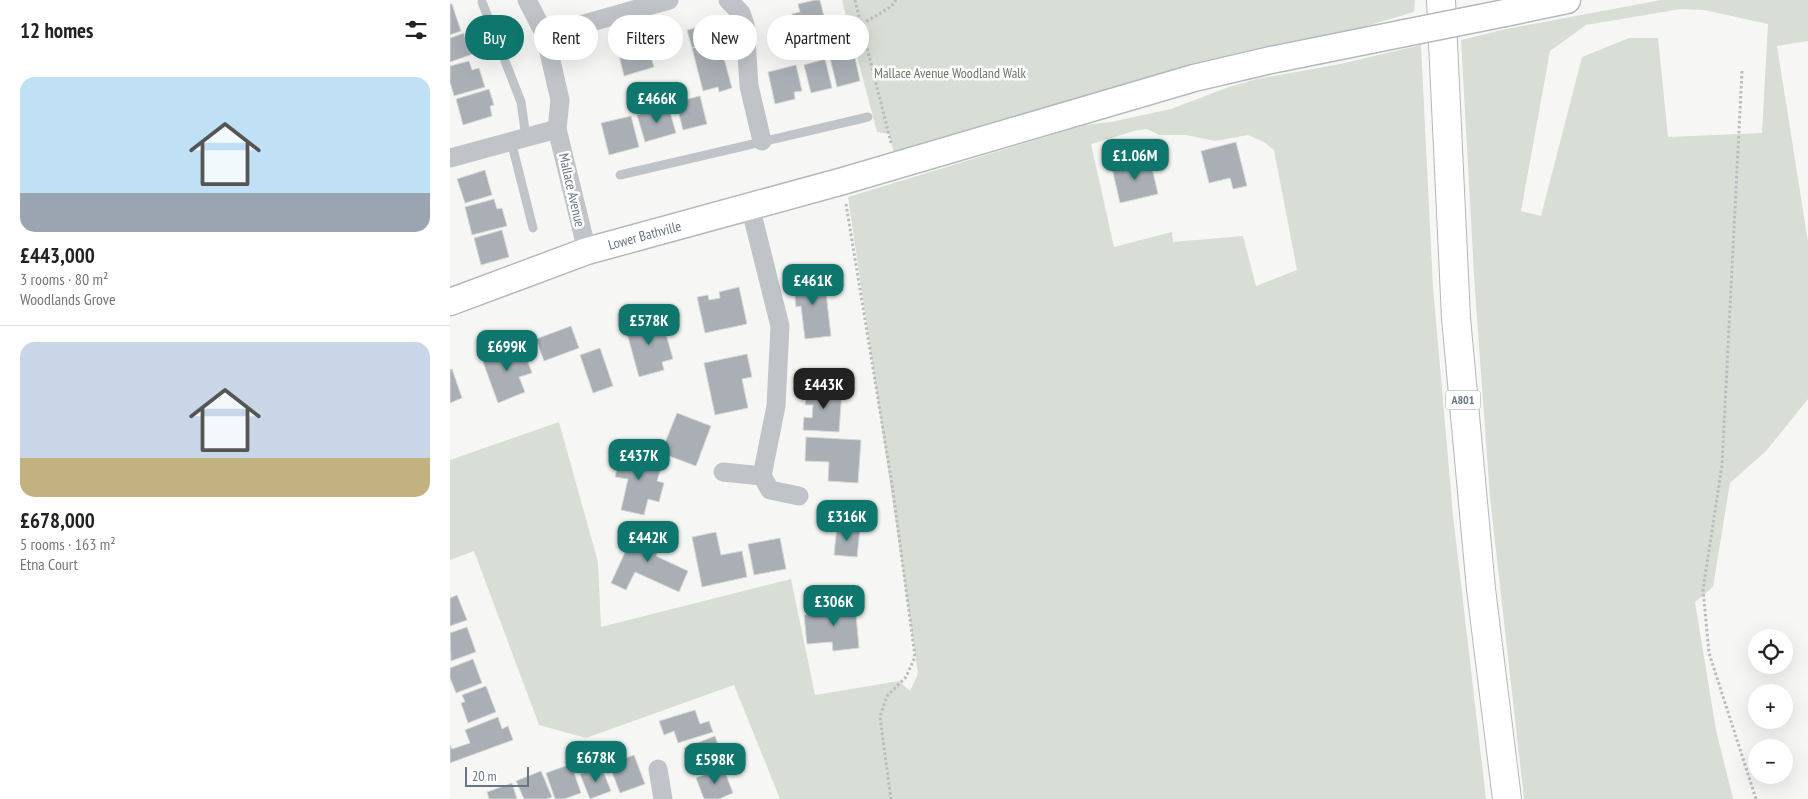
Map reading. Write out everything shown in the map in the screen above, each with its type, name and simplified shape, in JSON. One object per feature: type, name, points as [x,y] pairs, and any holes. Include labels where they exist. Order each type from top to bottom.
[{"type":"main road","name":"A801","points":[[1441,0],[1456,318],[1481,589],[1507,799]]},
{"type":"main road","name":"Lower Bathville","points":[[450,302],[587,251],[843,181],[1194,78],[1271,60],[1567,0]]},
{"type":"street","name":"Mallace Avenue","points":[[527,0],[535,15]]},
{"type":"street","points":[[598,20],[669,0]]},
{"type":"street","points":[[728,0],[741,12],[745,25],[749,86],[762,141]]},
{"type":"street","name":"Mallace Avenue","points":[[551,60],[560,100],[557,129],[587,251]]},
{"type":"street","points":[[450,158],[557,129]]},
{"type":"street","points":[[750,206],[780,326],[776,406],[762,476],[770,490],[799,496]]},
{"type":"street","points":[[723,472],[762,476]]},
{"type":"street","points":[[658,769],[663,799]]},
{"type":"lane","points":[[482,2],[521,102],[519,139],[533,228]]},
{"type":"lane","points":[[620,175],[868,117]]},
{"type":"path","points":[[855,0],[859,15]]},
{"type":"path","points":[[869,20],[892,6],[896,0]]},
{"type":"path","points":[[869,52],[897,165]]},
{"type":"path","points":[[1742,71],[1722,465],[1703,590],[1709,653],[1756,799]]},
{"type":"path","points":[[843,181],[892,484],[915,657],[906,677],[887,696],[880,718],[891,799]]},
{"type":"green space","name":"Mallace Avenue Woodland Walk","points":[[842,0],[1415,0],[1414,12],[897,165],[889,134],[877,132],[858,60],[869,60],[869,15],[846,15]]},
{"type":"green space","points":[[1661,0],[1808,0],[1808,41],[1777,46],[1808,242],[1808,399],[1766,451],[1730,483],[1713,587],[1695,602],[1716,730],[1733,799],[1524,799],[1490,497],[1475,291],[1461,40],[1506,29]],"holes":[[[1681,9],[1704,10],[1768,24],[1762,133],[1668,137],[1658,38],[1629,38],[1582,57],[1541,216],[1521,211],[1550,51],[1586,25]]]},
{"type":"green space","points":[[1421,45],[1433,287],[1453,515],[1486,799],[780,799],[734,685],[586,738],[539,725],[474,551],[450,560],[450,460],[559,422],[598,562],[601,627],[791,579],[815,695],[899,681],[910,691],[918,674],[848,197],[1084,125],[1111,122],[1171,109],[1229,87],[1257,79],[1340,64]],"holes":[[[1147,129],[1159,135],[1186,135],[1215,141],[1248,135],[1264,142],[1274,150],[1297,270],[1256,286],[1243,236],[1173,242],[1172,232],[1114,247],[1091,144]]]},
{"type":"building","points":[[820,0],[824,15],[792,15],[800,12],[798,4]]},
{"type":"building","points":[[450,4],[452,4],[461,31],[450,35]]},
{"type":"building","points":[[693,28],[693,48],[692,48],[687,30]]},
{"type":"building","points":[[464,33],[465,57],[450,62],[450,38]]},
{"type":"building","points":[[620,60],[652,60],[654,67],[624,76]]},
{"type":"building","points":[[695,60],[724,60],[732,88],[719,92],[718,87],[703,91]]},
{"type":"building","points":[[825,60],[832,88],[811,93],[804,65]]},
{"type":"building","points":[[830,60],[856,60],[860,81],[837,87]]},
{"type":"building","points":[[469,61],[472,70],[479,68],[485,87],[454,96],[450,82],[450,66]]},
{"type":"building","points":[[796,65],[802,91],[794,92],[795,99],[775,104],[768,72]]},
{"type":"building","points":[[489,89],[494,105],[490,106],[492,116],[463,125],[456,99]]},
{"type":"building","points":[[700,96],[707,124],[683,130],[676,102]]},
{"type":"building","points":[[668,105],[676,133],[645,142],[637,115]]},
{"type":"building","points":[[631,116],[639,147],[609,155],[601,123]]},
{"type":"building","points":[[1236,142],[1247,186],[1233,189],[1230,178],[1209,183],[1201,151]]},
{"type":"building","points":[[1150,159],[1158,194],[1120,203],[1112,168]]},
{"type":"building","points":[[485,170],[492,195],[465,203],[457,179]]},
{"type":"building","points":[[494,199],[497,209],[502,208],[507,226],[472,235],[465,207]]},
{"type":"building","points":[[502,230],[509,257],[481,265],[474,238]]},
{"type":"building","points":[[824,275],[831,336],[805,339],[801,306],[796,307],[793,278]]},
{"type":"building","points":[[739,287],[747,324],[705,333],[697,297],[708,295],[709,300],[720,298],[719,292]]},
{"type":"building","points":[[661,316],[673,359],[662,362],[664,370],[639,377],[625,326]]},
{"type":"building","points":[[571,326],[579,348],[544,361],[536,339]]},
{"type":"building","points":[[521,344],[532,373],[519,377],[525,392],[498,403],[482,359]]},
{"type":"building","points":[[600,348],[613,386],[593,393],[580,355]]},
{"type":"building","points":[[747,354],[752,377],[742,379],[748,408],[715,415],[704,363]]},
{"type":"building","points":[[452,369],[462,398],[450,403],[450,370]]},
{"type":"building","points":[[807,387],[842,390],[839,432],[803,430],[804,417],[812,418],[813,405],[805,405]]},
{"type":"building","points":[[677,413],[711,426],[696,466],[661,453]]},
{"type":"building","points":[[806,437],[861,440],[858,483],[828,481],[829,462],[805,461]]},
{"type":"building","points":[[621,451],[663,461],[657,481],[664,483],[659,502],[648,499],[644,515],[621,510],[628,479],[615,477]]},
{"type":"building","points":[[637,526],[664,538],[656,556],[688,571],[679,592],[635,572],[626,590],[611,583]]},
{"type":"building","points":[[837,526],[860,529],[857,557],[834,555]]},
{"type":"building","points":[[716,532],[721,555],[742,551],[747,577],[702,587],[692,537]]},
{"type":"building","points":[[780,538],[786,569],[754,575],[748,544]]},
{"type":"building","points":[[457,595],[467,620],[450,626],[450,598]]},
{"type":"building","points":[[855,603],[859,648],[833,651],[832,642],[807,644],[804,615],[822,613],[821,606]]},
{"type":"building","points":[[467,627],[476,652],[451,661],[450,633]]},
{"type":"building","points":[[473,659],[482,683],[456,693],[450,678],[450,668]]},
{"type":"building","points":[[486,686],[496,712],[468,723],[461,703],[465,702],[462,695]]},
{"type":"building","points":[[695,710],[700,724],[709,721],[713,732],[678,743],[674,731],[664,735],[659,721]]},
{"type":"building","points":[[498,717],[502,729],[508,726],[513,740],[450,763],[450,745],[452,749],[470,743],[465,730]]},
{"type":"building","points":[[715,736],[723,760],[703,768],[701,761],[690,765],[684,748]]},
{"type":"building","points":[[634,755],[645,784],[620,793],[609,764]]},
{"type":"building","points":[[571,764],[581,793],[564,799],[555,799],[546,773]]},
{"type":"building","points":[[601,766],[611,791],[590,799],[580,774]]},
{"type":"building","points":[[723,767],[733,793],[719,799],[704,799],[696,778]]},
{"type":"building","points":[[541,771],[552,797],[547,799],[524,799],[516,781]]},
{"type":"building","points":[[512,783],[517,799],[489,799],[487,792]]}]
